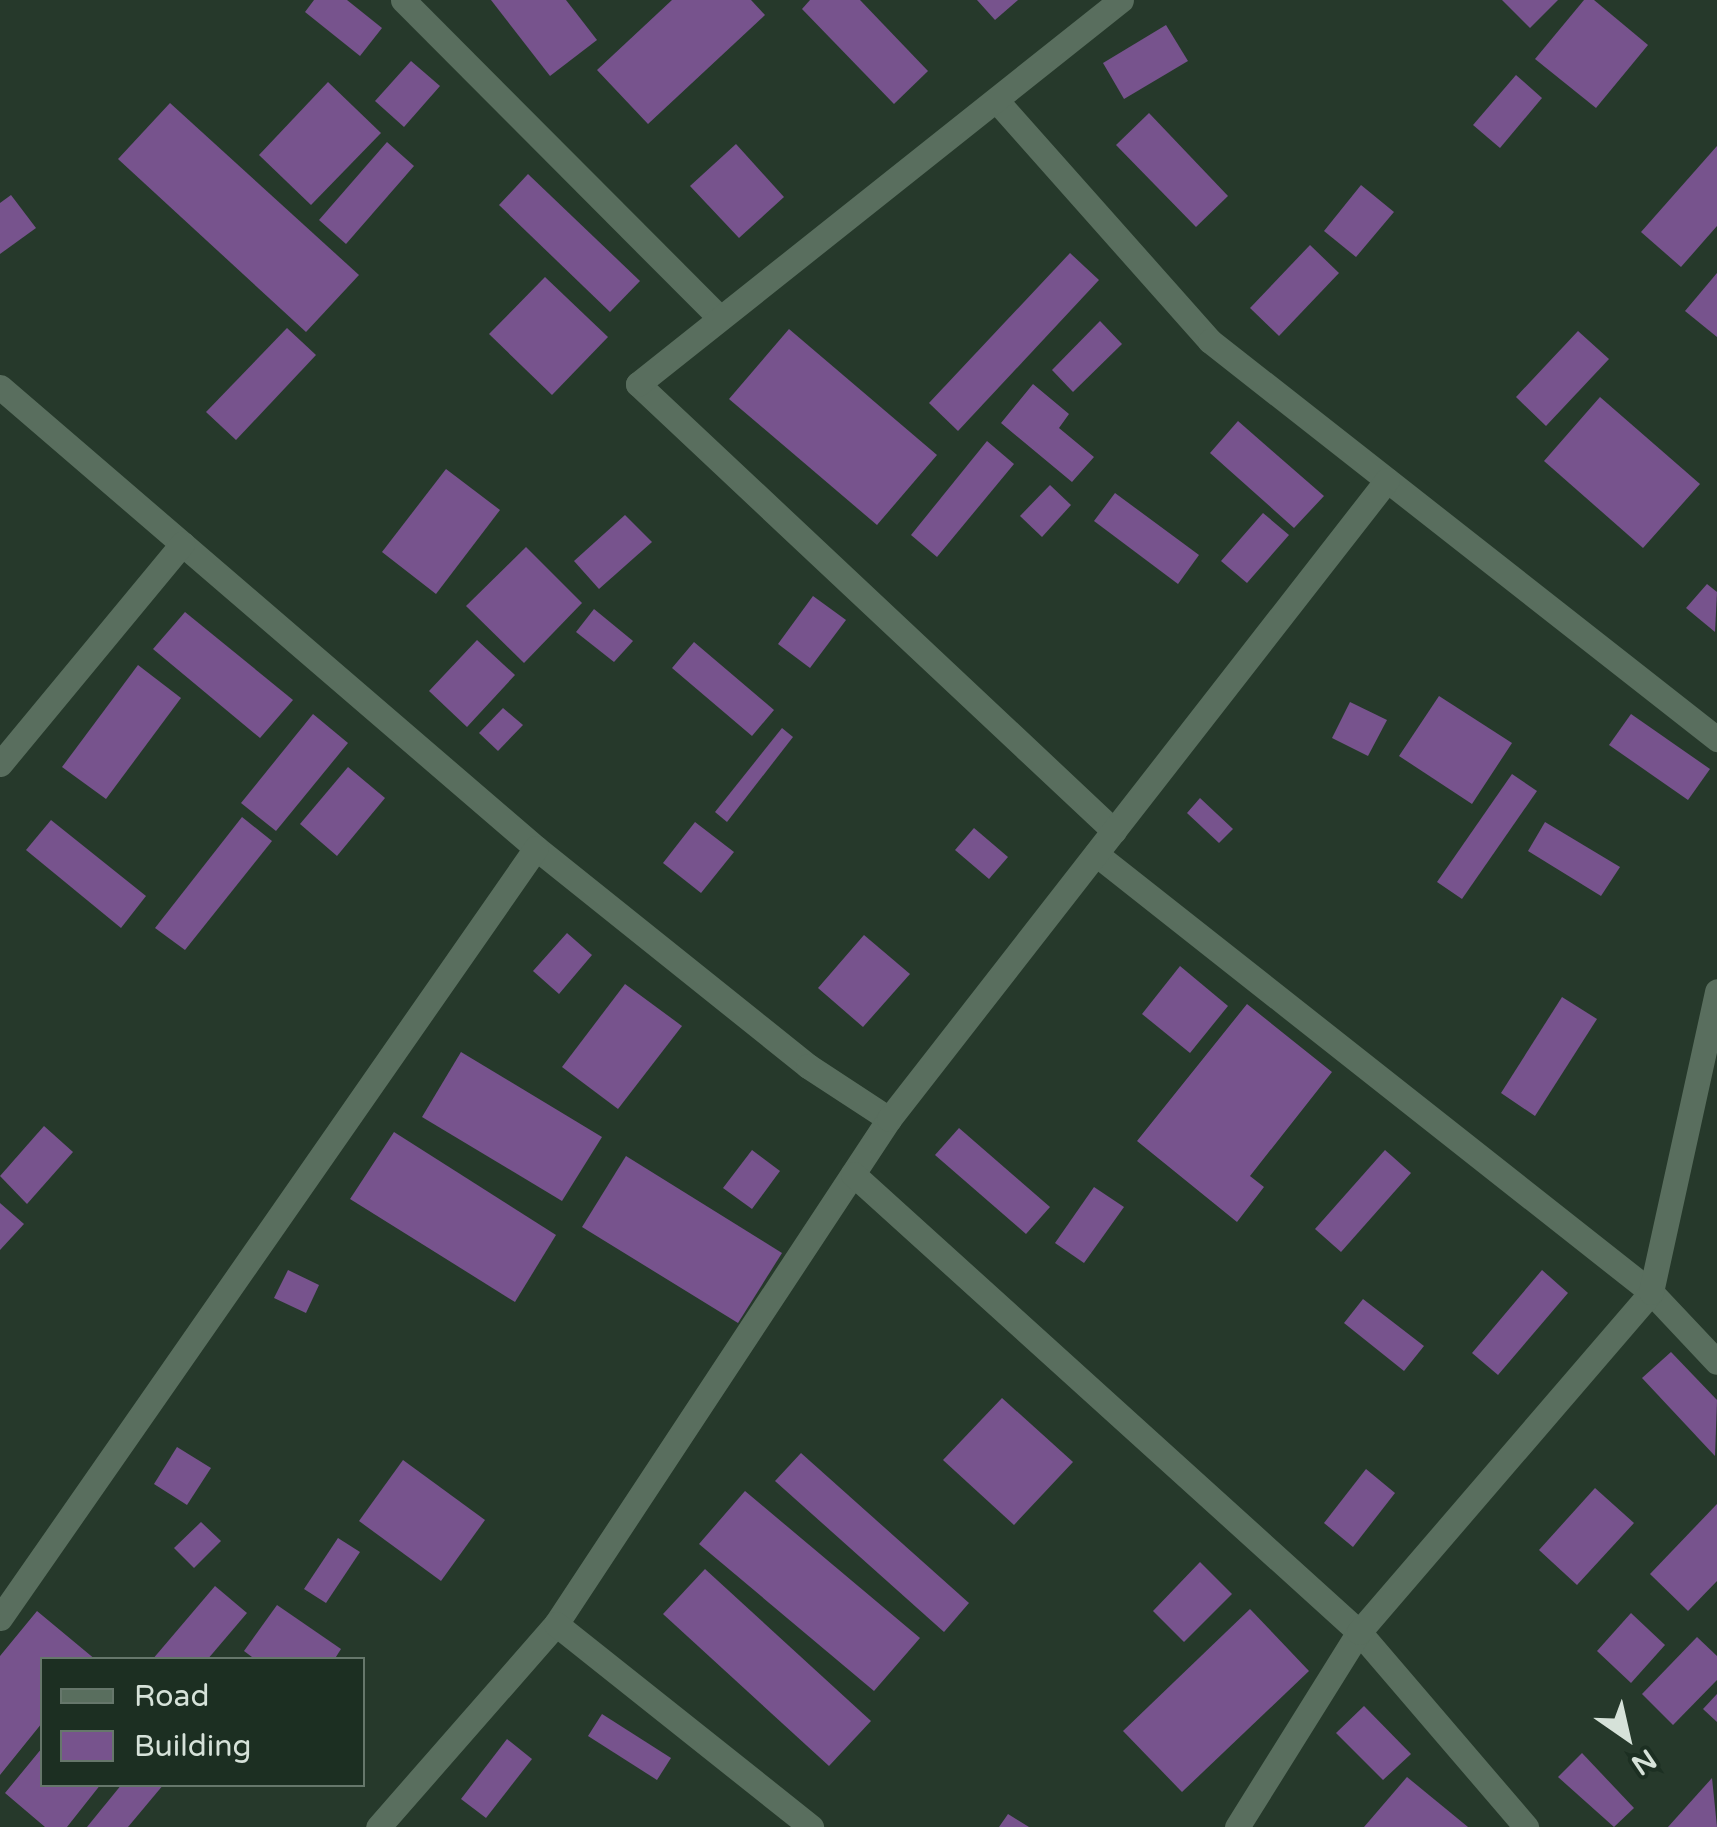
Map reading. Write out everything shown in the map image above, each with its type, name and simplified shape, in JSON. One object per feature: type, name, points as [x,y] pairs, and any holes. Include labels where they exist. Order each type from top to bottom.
[{"type":"street","points":[[403,0],[720,318]]},
{"type":"street","points":[[1114,831],[638,384],[1121,0]]},
{"type":"street","points":[[996,100],[1210,341],[1717,740]]},
{"type":"street","points":[[0,387],[536,848],[808,1066],[890,1119]]},
{"type":"street","points":[[378,1827],[556,1624],[890,1119],[1387,480]]},
{"type":"street","points":[[0,764],[182,544]]},
{"type":"street","points":[[0,1618],[536,848]]},
{"type":"street","points":[[1096,854],[1650,1292],[1717,1362]]},
{"type":"street","points":[[1237,1827],[1359,1632],[1650,1292],[1717,991]]},
{"type":"street","points":[[853,1174],[1359,1632],[1526,1827]]},
{"type":"street","points":[[556,1624],[810,1827]]},
{"type":"building","points":[[314,0],[347,0],[382,28],[360,56],[305,12]]},
{"type":"building","points":[[491,0],[566,0],[597,40],[550,76]]},
{"type":"building","points":[[672,0],[751,0],[765,15],[648,124],[597,70]]},
{"type":"building","points":[[810,0],[860,0],[928,71],[894,104],[802,9]]},
{"type":"building","points":[[977,0],[1018,0],[995,20]]},
{"type":"building","points":[[1502,0],[1558,0],[1530,28]]},
{"type":"building","points":[[1584,0],[1594,0],[1648,45],[1596,108],[1535,59]]},
{"type":"building","points":[[1166,25],[1188,61],[1124,99],[1103,63]]},
{"type":"building","points":[[411,61],[440,86],[404,127],[375,101]]},
{"type":"building","points":[[1516,75],[1542,98],[1500,148],[1473,125]]},
{"type":"building","points":[[328,82],[381,133],[311,205],[259,155]]},
{"type":"building","points":[[170,103],[359,275],[306,332],[118,159]]},
{"type":"building","points":[[1149,113],[1228,196],[1196,227],[1116,145]]},
{"type":"building","points":[[387,142],[414,166],[346,244],[319,220]]},
{"type":"building","points":[[736,144],[784,197],[739,238],[690,186]]},
{"type":"building","points":[[1717,146],[1717,226],[1681,267],[1641,232]]},
{"type":"building","points":[[528,174],[640,281],[610,312],[499,205]]},
{"type":"building","points":[[1361,185],[1394,212],[1356,257],[1324,231]]},
{"type":"building","points":[[11,195],[36,228],[0,254],[0,203]]},
{"type":"building","points":[[1310,245],[1339,273],[1279,336],[1250,308]]},
{"type":"building","points":[[1070,253],[1099,280],[958,431],[929,403]]},
{"type":"building","points":[[1717,273],[1717,337],[1685,311]]},
{"type":"building","points":[[545,277],[608,337],[552,395],[489,334]]},
{"type":"building","points":[[1100,321],[1122,344],[1073,392],[1052,370]]},
{"type":"building","points":[[287,328],[316,355],[236,440],[206,412]]},
{"type":"building","points":[[789,329],[937,455],[877,525],[729,399]]},
{"type":"building","points":[[1578,331],[1609,359],[1546,426],[1516,397]]},
{"type":"building","points":[[1033,384],[1069,414],[1059,428],[1094,457],[1072,482],[1001,423]]},
{"type":"building","points":[[1600,397],[1700,484],[1643,548],[1544,461]]},
{"type":"building","points":[[1238,421],[1324,496],[1294,528],[1210,453]]},
{"type":"building","points":[[987,441],[1014,464],[937,557],[911,535]]},
{"type":"building","points":[[446,469],[500,510],[436,594],[382,552]]},
{"type":"building","points":[[1050,485],[1071,505],[1042,537],[1020,516]]},
{"type":"building","points":[[1115,493],[1199,555],[1178,584],[1094,521]]},
{"type":"building","points":[[1263,513],[1289,535],[1247,583],[1221,561]]},
{"type":"building","points":[[625,515],[652,542],[599,589],[574,561]]},
{"type":"building","points":[[526,547],[582,603],[524,663],[466,606]]},
{"type":"building","points":[[1707,584],[1717,592],[1715,632],[1686,608]]},
{"type":"building","points":[[813,596],[846,620],[810,668],[778,644]]},
{"type":"building","points":[[594,609],[633,641],[614,662],[576,632]]},
{"type":"building","points":[[185,612],[293,700],[260,738],[153,649]]},
{"type":"building","points":[[477,640],[515,675],[467,727],[429,691]]},
{"type":"building","points":[[694,642],[774,710],[752,736],[672,668]]},
{"type":"building","points":[[138,665],[181,698],[106,799],[62,767]]},
{"type":"building","points":[[1439,696],[1512,743],[1472,804],[1399,756]]},
{"type":"building","points":[[1350,702],[1387,720],[1368,756],[1332,738]]},
{"type":"building","points":[[503,708],[523,725],[498,751],[479,733]]},
{"type":"building","points":[[313,714],[348,743],[276,831],[241,803]]},
{"type":"building","points":[[1631,714],[1710,769],[1688,800],[1609,745]]},
{"type":"building","points":[[782,728],[793,737],[727,822],[715,812]]},
{"type":"building","points":[[348,767],[385,798],[337,856],[300,824]]},
{"type":"building","points":[[1512,774],[1537,791],[1462,899],[1437,882]]},
{"type":"building","points":[[1200,798],[1233,829],[1219,843],[1187,813]]},
{"type":"building","points":[[242,817],[272,841],[185,950],[155,928]]},
{"type":"building","points":[[51,820],[146,896],[121,928],[26,850]]},
{"type":"building","points":[[695,822],[734,852],[701,893],[663,863]]},
{"type":"building","points":[[1545,822],[1620,867],[1601,896],[1528,851]]},
{"type":"building","points":[[974,828],[1008,857],[989,879],[955,850]]},
{"type":"building","points":[[567,933],[592,955],[559,994],[533,971]]},
{"type":"building","points":[[864,935],[910,974],[863,1027],[818,988]]},
{"type":"building","points":[[1180,966],[1228,1006],[1190,1053],[1142,1014]]},
{"type":"building","points":[[625,984],[682,1026],[618,1109],[562,1067]]},
{"type":"building","points":[[1562,997],[1597,1019],[1535,1116],[1501,1093]]},
{"type":"building","points":[[1247,1004],[1332,1072],[1250,1176],[1264,1187],[1237,1222],[1137,1141]]},
{"type":"building","points":[[461,1052],[602,1137],[562,1201],[422,1117]]},
{"type":"building","points":[[44,1126],[73,1152],[27,1204],[0,1176]]},
{"type":"building","points":[[959,1128],[1050,1207],[1026,1234],[935,1155]]},
{"type":"building","points":[[394,1132],[556,1235],[515,1302],[350,1199]]},
{"type":"building","points":[[752,1150],[780,1171],[752,1209],[723,1188]]},
{"type":"building","points":[[1385,1150],[1411,1173],[1341,1252],[1315,1229]]},
{"type":"building","points":[[626,1156],[782,1253],[738,1323],[582,1227]]},
{"type":"building","points":[[1094,1187],[1124,1207],[1084,1263],[1055,1243]]},
{"type":"building","points":[[0,1203],[24,1224],[0,1250]]},
{"type":"building","points":[[288,1270],[319,1285],[306,1313],[274,1298]]},
{"type":"building","points":[[1542,1270],[1568,1293],[1498,1375],[1472,1353]]},
{"type":"building","points":[[1363,1299],[1424,1346],[1404,1371],[1344,1323]]},
{"type":"building","points":[[1671,1352],[1717,1400],[1715,1456],[1642,1378]]},
{"type":"building","points":[[1002,1398],[1073,1462],[1014,1525],[943,1460]]},
{"type":"building","points":[[177,1447],[211,1468],[187,1505],[154,1484]]},
{"type":"building","points":[[801,1453],[969,1603],[944,1632],[775,1481]]},
{"type":"building","points":[[403,1460],[485,1520],[441,1581],[359,1521]]},
{"type":"building","points":[[1366,1469],[1395,1493],[1353,1547],[1324,1523]]},
{"type":"building","points":[[1595,1488],[1634,1523],[1577,1585],[1539,1550]]},
{"type":"building","points":[[745,1491],[920,1638],[874,1691],[699,1544]]},
{"type":"building","points":[[1717,1504],[1717,1581],[1688,1611],[1650,1574]]},
{"type":"building","points":[[201,1522],[221,1541],[194,1568],[174,1548]]},
{"type":"building","points":[[338,1538],[360,1552],[326,1603],[304,1589]]},
{"type":"building","points":[[1200,1562],[1232,1594],[1184,1642],[1153,1611]]},
{"type":"building","points":[[705,1569],[871,1721],[829,1766],[663,1614]]},
{"type":"building","points":[[215,1586],[247,1613],[210,1657],[155,1657]]},
{"type":"building","points":[[277,1605],[341,1649],[336,1657],[252,1657],[244,1651]]},
{"type":"building","points":[[1250,1609],[1309,1671],[1182,1792],[1123,1731]]},
{"type":"building","points":[[37,1611],[92,1657],[40,1657],[40,1725],[0,1775],[0,1656]]},
{"type":"building","points":[[1631,1613],[1665,1645],[1631,1683],[1597,1651]]},
{"type":"building","points":[[1697,1637],[1717,1656],[1717,1680],[1673,1725],[1642,1694]]},
{"type":"building","points":[[1717,1694],[1717,1722],[1703,1709]]},
{"type":"building","points":[[1364,1706],[1411,1754],[1383,1780],[1336,1733]]},
{"type":"building","points":[[602,1714],[671,1758],[657,1780],[588,1736]]},
{"type":"building","points":[[507,1739],[532,1759],[486,1818],[461,1799]]},
{"type":"building","points":[[40,1750],[40,1787],[99,1787],[67,1827],[45,1827],[5,1793]]},
{"type":"building","points":[[1582,1753],[1634,1808],[1614,1827],[1558,1777]]},
{"type":"building","points":[[1407,1777],[1468,1827],[1364,1827]]},
{"type":"building","points":[[1712,1778],[1717,1827],[1668,1827]]},
{"type":"building","points":[[120,1787],[161,1787],[128,1827],[87,1827]]},
{"type":"building","points":[[1008,1814],[1029,1827],[999,1827]]}]
